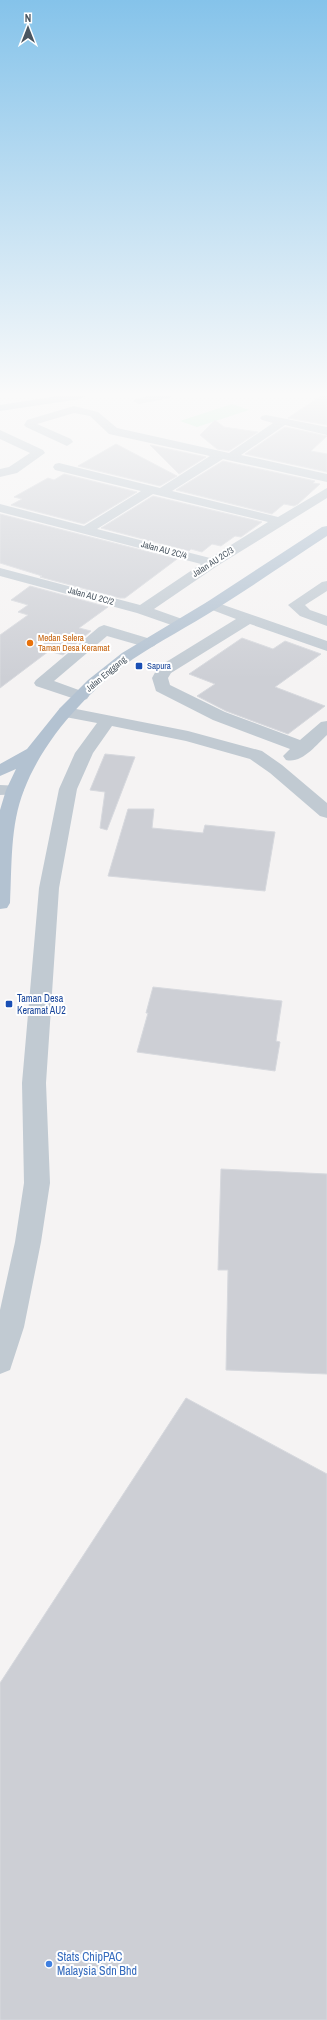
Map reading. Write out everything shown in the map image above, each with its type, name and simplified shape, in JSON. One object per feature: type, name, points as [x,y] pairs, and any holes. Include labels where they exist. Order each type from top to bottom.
[{"type":"main road","name":"Jalan Enggang","points":[[0,904],[7,796],[33,752],[66,712],[94,683],[149,643],[212,605],[327,530]]},
{"type":"main road","points":[[0,770],[33,752]]},
{"type":"street","points":[[153,490],[279,520]]},
{"type":"street","points":[[86,530],[156,491]]},
{"type":"street","name":"Jalan AU 2C/3","points":[[142,610],[279,520],[327,492]]},
{"type":"street","name":"Jalan AU 2C/4","points":[[3,511],[86,530],[212,563]]},
{"type":"street","name":"Jalan AU 2C/2","points":[[0,572],[142,610],[180,623]]},
{"type":"street","points":[[327,585],[295,605],[305,613],[327,621]]},
{"type":"street","points":[[212,605],[327,646]]},
{"type":"street","points":[[248,618],[164,670],[160,678],[162,688],[219,716],[302,747]]},
{"type":"street","points":[[81,696],[42,683],[104,630],[149,643]]},
{"type":"street","points":[[66,712],[188,736],[256,755],[276,769],[327,812]]},
{"type":"street","points":[[0,1361],[10,1327],[26,1249],[37,1184],[34,1083],[49,888],[68,789],[84,753],[108,720]]},
{"type":"street","points":[[276,769],[327,726]]},
{"type":"building","points":[[26,490],[130,490],[137,492],[84,524],[11,505],[22,499],[14,497]]},
{"type":"building","points":[[177,490],[313,490],[298,504],[294,506],[284,504],[272,514]]},
{"type":"building","points":[[153,496],[262,522],[241,537],[235,536],[221,546],[212,544],[202,552],[191,549],[189,551],[101,528]]},
{"type":"building","points":[[0,514],[177,559],[125,598],[120,598],[40,577],[42,576],[0,563]]},
{"type":"building","name":"Medan Selera Taman Desa Keramat","points":[[30,586],[108,607],[79,628],[91,631],[63,655],[49,651],[0,688],[0,635],[28,615],[18,612],[28,605],[11,600]]},
{"type":"building","points":[[242,638],[273,649],[285,641],[321,654],[275,687],[325,706],[288,734],[226,711],[197,696],[215,684],[189,674]]},
{"type":"building","points":[[105,754],[135,757],[107,830],[100,828],[105,792],[90,790]]},
{"type":"building","points":[[128,809],[154,809],[152,828],[203,833],[205,825],[275,832],[265,891],[108,876]]},
{"type":"building","points":[[153,987],[282,1001],[276,1041],[280,1042],[275,1071],[137,1052],[148,1013],[146,1013]]},
{"type":"building","points":[[221,1169],[327,1174],[327,1374],[226,1370],[228,1270],[218,1270]]},
{"type":"building","points":[[186,1398],[327,1474],[327,2020],[0,2020],[0,1683]]},
{"type":"place","name":"Medan Selera Taman Desa Keramat","points":[[30,643]]},
{"type":"place","name":"Sapura","points":[[139,666]]},
{"type":"place","name":"Taman Desa Keramat AU2","points":[[9,1004]]},
{"type":"place","name":"Stats ChipPAC Malaysia Sdn Bhd","points":[[49,1964]]}]
